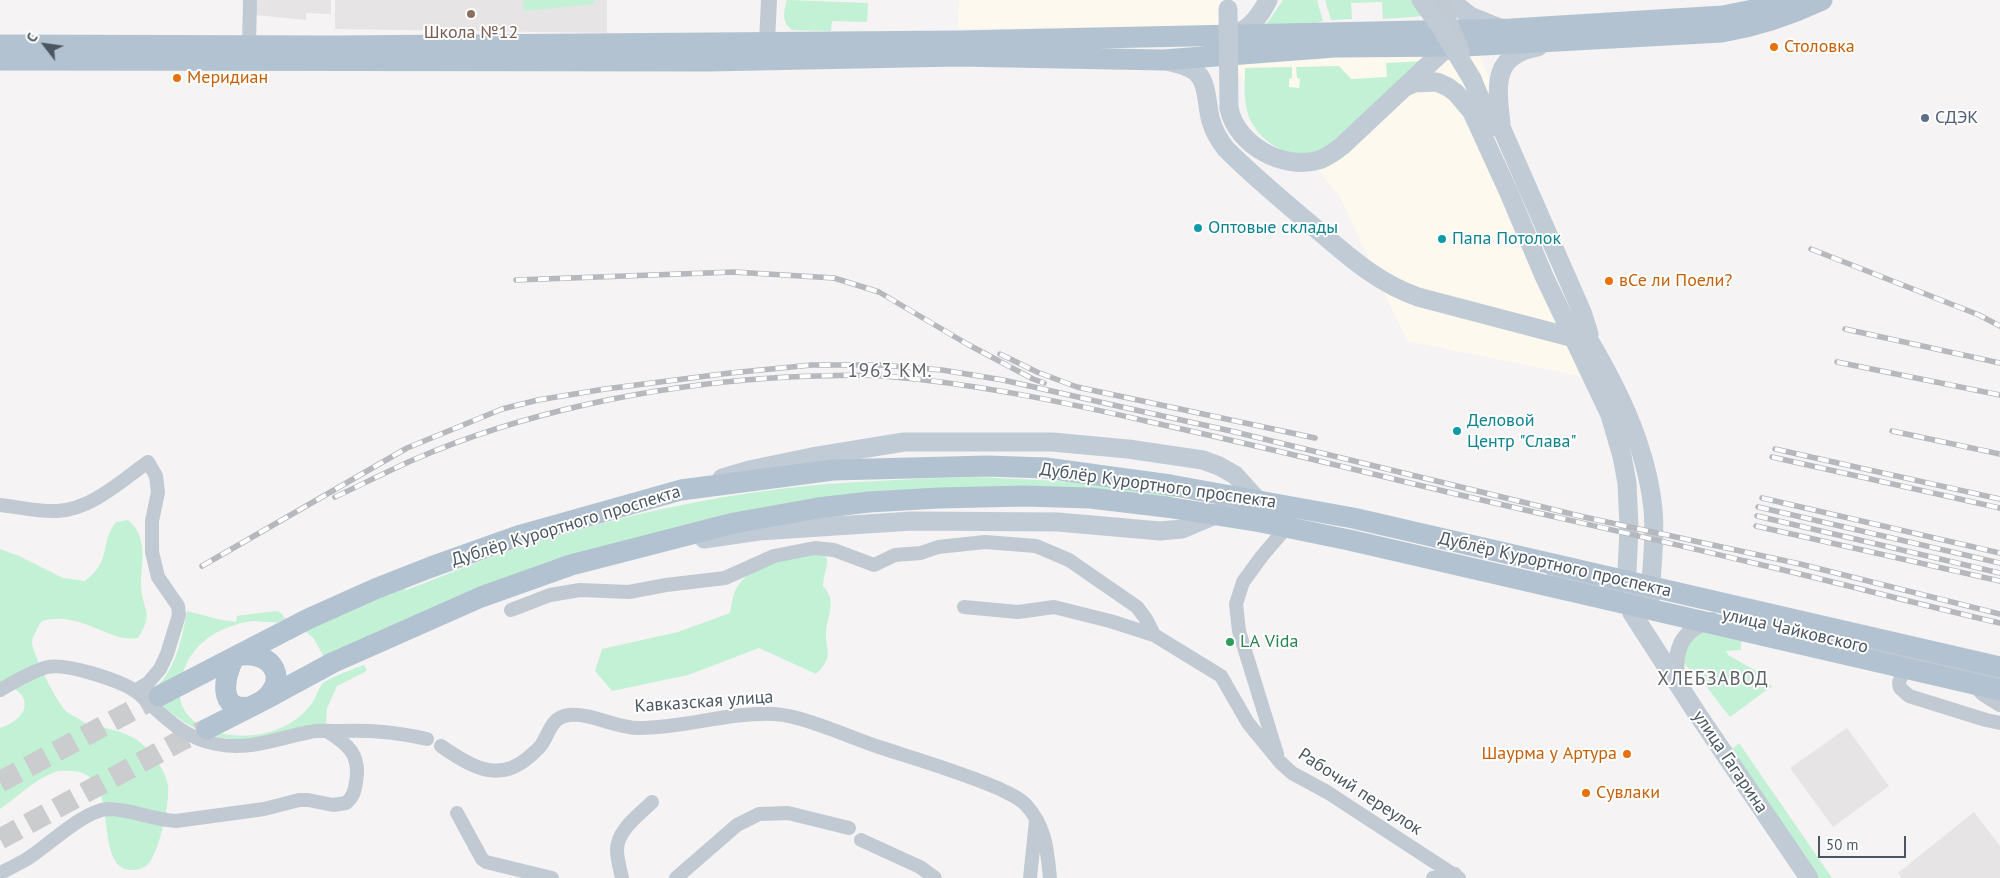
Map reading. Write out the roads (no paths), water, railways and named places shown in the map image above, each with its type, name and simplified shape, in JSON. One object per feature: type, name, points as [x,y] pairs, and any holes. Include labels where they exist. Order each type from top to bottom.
[{"type":"main road","points":[[1229,0],[1230,114],[1242,135],[1255,146],[1270,155],[1295,163],[1318,160],[1328,156],[1342,146],[1442,52],[1465,46]]},
{"type":"main road","points":[[1227,35],[1239,33],[1253,23],[1268,0]]},
{"type":"main road","points":[[1420,0],[1440,26],[1472,79],[1553,272],[1574,316],[1595,349]]},
{"type":"main road","points":[[0,45],[249,46],[960,41],[1511,29],[1724,16],[1745,13],[1784,0]]},
{"type":"main road","points":[[0,60],[708,61],[958,56],[1163,60],[1335,47],[1465,46],[1722,32],[1744,28],[1792,14],[1822,0]]},
{"type":"main road","points":[[1454,2],[1481,22],[1511,29]]},
{"type":"main road","points":[[1502,131],[1498,84],[1500,75],[1512,56],[1527,49],[1578,41]]},
{"type":"main road","points":[[1163,60],[1188,67],[1199,74],[1210,120],[1226,149],[1271,191],[1383,282],[1418,297],[1574,338]]},
{"type":"main road","points":[[1626,592],[1629,505],[1622,456],[1610,415],[1544,276],[1509,192],[1458,80],[1460,73],[1467,68],[1476,71],[1582,312],[1595,349],[1628,418],[1641,452],[1649,485],[1654,533],[1650,599],[1652,627],[1657,651]]},
{"type":"main road","points":[[1403,88],[1414,83],[1436,82],[1456,93],[1472,112]]},
{"type":"main road","points":[[629,549],[758,531],[912,521],[1058,522],[1160,531],[1182,528],[1254,504],[1234,476],[1219,466],[1203,460],[1128,449],[1052,442],[904,442],[812,457],[749,470],[681,490]]},
{"type":"main road","name":"Дублёр Курортного проспекта","points":[[160,696],[308,619],[375,589],[522,535],[681,490],[833,470],[987,466],[1046,468],[1170,485],[1353,518],[2000,668]]},
{"type":"main road","name":"Дублёр Курортного проспекта","points":[[207,729],[332,664],[480,597],[571,565],[734,523],[818,508],[869,502],[1024,496],[1090,498],[1166,506],[1261,522],[1348,540],[2000,690]]},
{"type":"main road","name":"улица Чайковского","points":[[1254,504],[1650,599]]},
{"type":"main road","name":"улица Гагарина","points":[[1626,592],[1632,613],[1809,878]]},
{"type":"main road","points":[[258,655],[267,660],[273,667],[276,676],[271,694],[256,704],[244,708],[235,706],[226,695],[226,678],[238,656],[258,655]]},
{"type":"street","points":[[249,46],[250,0]]},
{"type":"street","points":[[767,42],[769,0]]},
{"type":"street","points":[[1440,0],[1472,79]]},
{"type":"street","points":[[0,505],[41,510],[77,507],[90,502],[148,462],[156,476],[158,492],[152,521],[152,552],[158,577],[178,606],[178,614],[169,647],[160,668],[148,683],[135,692]]},
{"type":"street","points":[[1280,762],[1239,631],[1236,604],[1243,582],[1297,513]]},
{"type":"street","points":[[511,610],[550,595],[573,591],[629,592],[666,585],[725,578],[774,556],[815,548],[834,550],[874,565],[895,555],[921,553],[938,547],[985,542],[1036,546],[1069,560],[1137,607],[1154,635]]},
{"type":"street","name":"улица Чайковского","points":[[1650,599],[2000,679]]},
{"type":"street","name":"Рабочий переулок","points":[[964,607],[1018,612],[1054,607],[1110,621],[1154,635],[1175,646],[1221,676],[1248,723],[1280,762],[1292,773],[1327,792],[1457,876]]},
{"type":"street","points":[[1677,682],[1675,662],[1682,641],[1690,632],[1704,623],[1729,617]]},
{"type":"street","points":[[2000,655],[1984,659],[1972,668],[1963,670],[1984,694],[2000,704]]},
{"type":"street","points":[[1906,656],[1899,683],[1903,692],[1916,699],[2000,723]]},
{"type":"street","points":[[0,690],[32,673],[51,666],[83,671],[117,680],[135,692],[173,726],[195,738],[217,745],[259,745],[312,731],[377,730],[427,739]]},
{"type":"street","name":"Кавказская улица","points":[[441,746],[478,767],[498,771],[519,766],[541,746],[553,722],[561,716],[582,716],[638,728],[660,727],[723,717],[776,714],[846,734],[983,782],[1016,797],[1025,803],[1042,827],[1050,878]]},
{"type":"street","points":[[0,873],[27,859],[87,816],[103,810],[124,810],[164,821],[176,821],[264,810],[299,800],[333,805],[346,803],[354,793],[357,779],[357,762],[343,741],[327,731]]},
{"type":"street","points":[[622,878],[617,850],[622,834],[652,802]]},
{"type":"street","points":[[457,813],[482,859],[486,862],[552,878]]},
{"type":"street","points":[[676,878],[737,825],[758,814],[788,813],[849,828]]},
{"type":"street","points":[[1030,878],[1036,821]]},
{"type":"street","points":[[861,840],[920,867],[935,878]]},
{"type":"street","name":"Рабочий переулок","points":[[1432,878],[1457,876]]},
{"type":"tunnel","points":[[0,782],[159,696]]},
{"type":"tunnel","points":[[0,839],[180,741],[207,729]]},
{"type":"railway","points":[[1811,249],[1979,315],[2000,326]]},
{"type":"railway","points":[[516,280],[734,272],[834,278],[879,292],[967,344],[1044,383]]},
{"type":"railway","points":[[1845,329],[2000,363]]},
{"type":"railway","points":[[1000,354],[1037,372],[1077,387],[1315,438]]},
{"type":"railway","points":[[1837,362],[2000,395]]},
{"type":"railway","points":[[202,566],[407,448],[502,409],[538,400],[605,389],[730,373],[812,365],[880,365],[942,370],[1003,380],[1231,431],[1584,517],[1800,564],[2000,614]]},
{"type":"railway","points":[[335,497],[413,460],[455,443],[543,415],[589,404],[681,387],[727,382],[814,376],[883,376],[982,388],[1113,414],[1707,552],[2000,623]]},
{"type":"railway","points":[[1892,431],[2000,454]]},
{"type":"railway","points":[[1775,449],[2000,499]]},
{"type":"railway","points":[[1772,457],[2000,508]]},
{"type":"railway","points":[[1762,498],[2000,553]]},
{"type":"railway","points":[[1758,507],[2000,563]]},
{"type":"railway","points":[[1757,516],[2000,573]]},
{"type":"railway","points":[[1756,526],[2000,581]]},
{"type":"place","name":"Школа №12","points":[[471,14]]},
{"type":"place","name":"Столовка","points":[[1774,47]]},
{"type":"place","name":"Меридиан","points":[[177,78]]},
{"type":"place","name":"СДЭК","points":[[1925,118]]},
{"type":"place","name":"Оптовые склады","points":[[1198,228]]},
{"type":"place","name":"Папа Потолок","points":[[1442,239]]},
{"type":"place","name":"вСе ли Поели?","points":[[1609,281]]},
{"type":"place","name":"Деловой Центр \"Слава\"","points":[[1457,431]]},
{"type":"place","name":"LA Vida","points":[[1230,642]]},
{"type":"place","name":"Шаурма у Артура","points":[[1627,754]]},
{"type":"place","name":"Сувлаки","points":[[1586,793]]},
{"type":"district","name":"1963 КМ.","points":[[890,372]]},
{"type":"district","name":"ХЛЕБЗАВОД","points":[[1713,680]]}]
